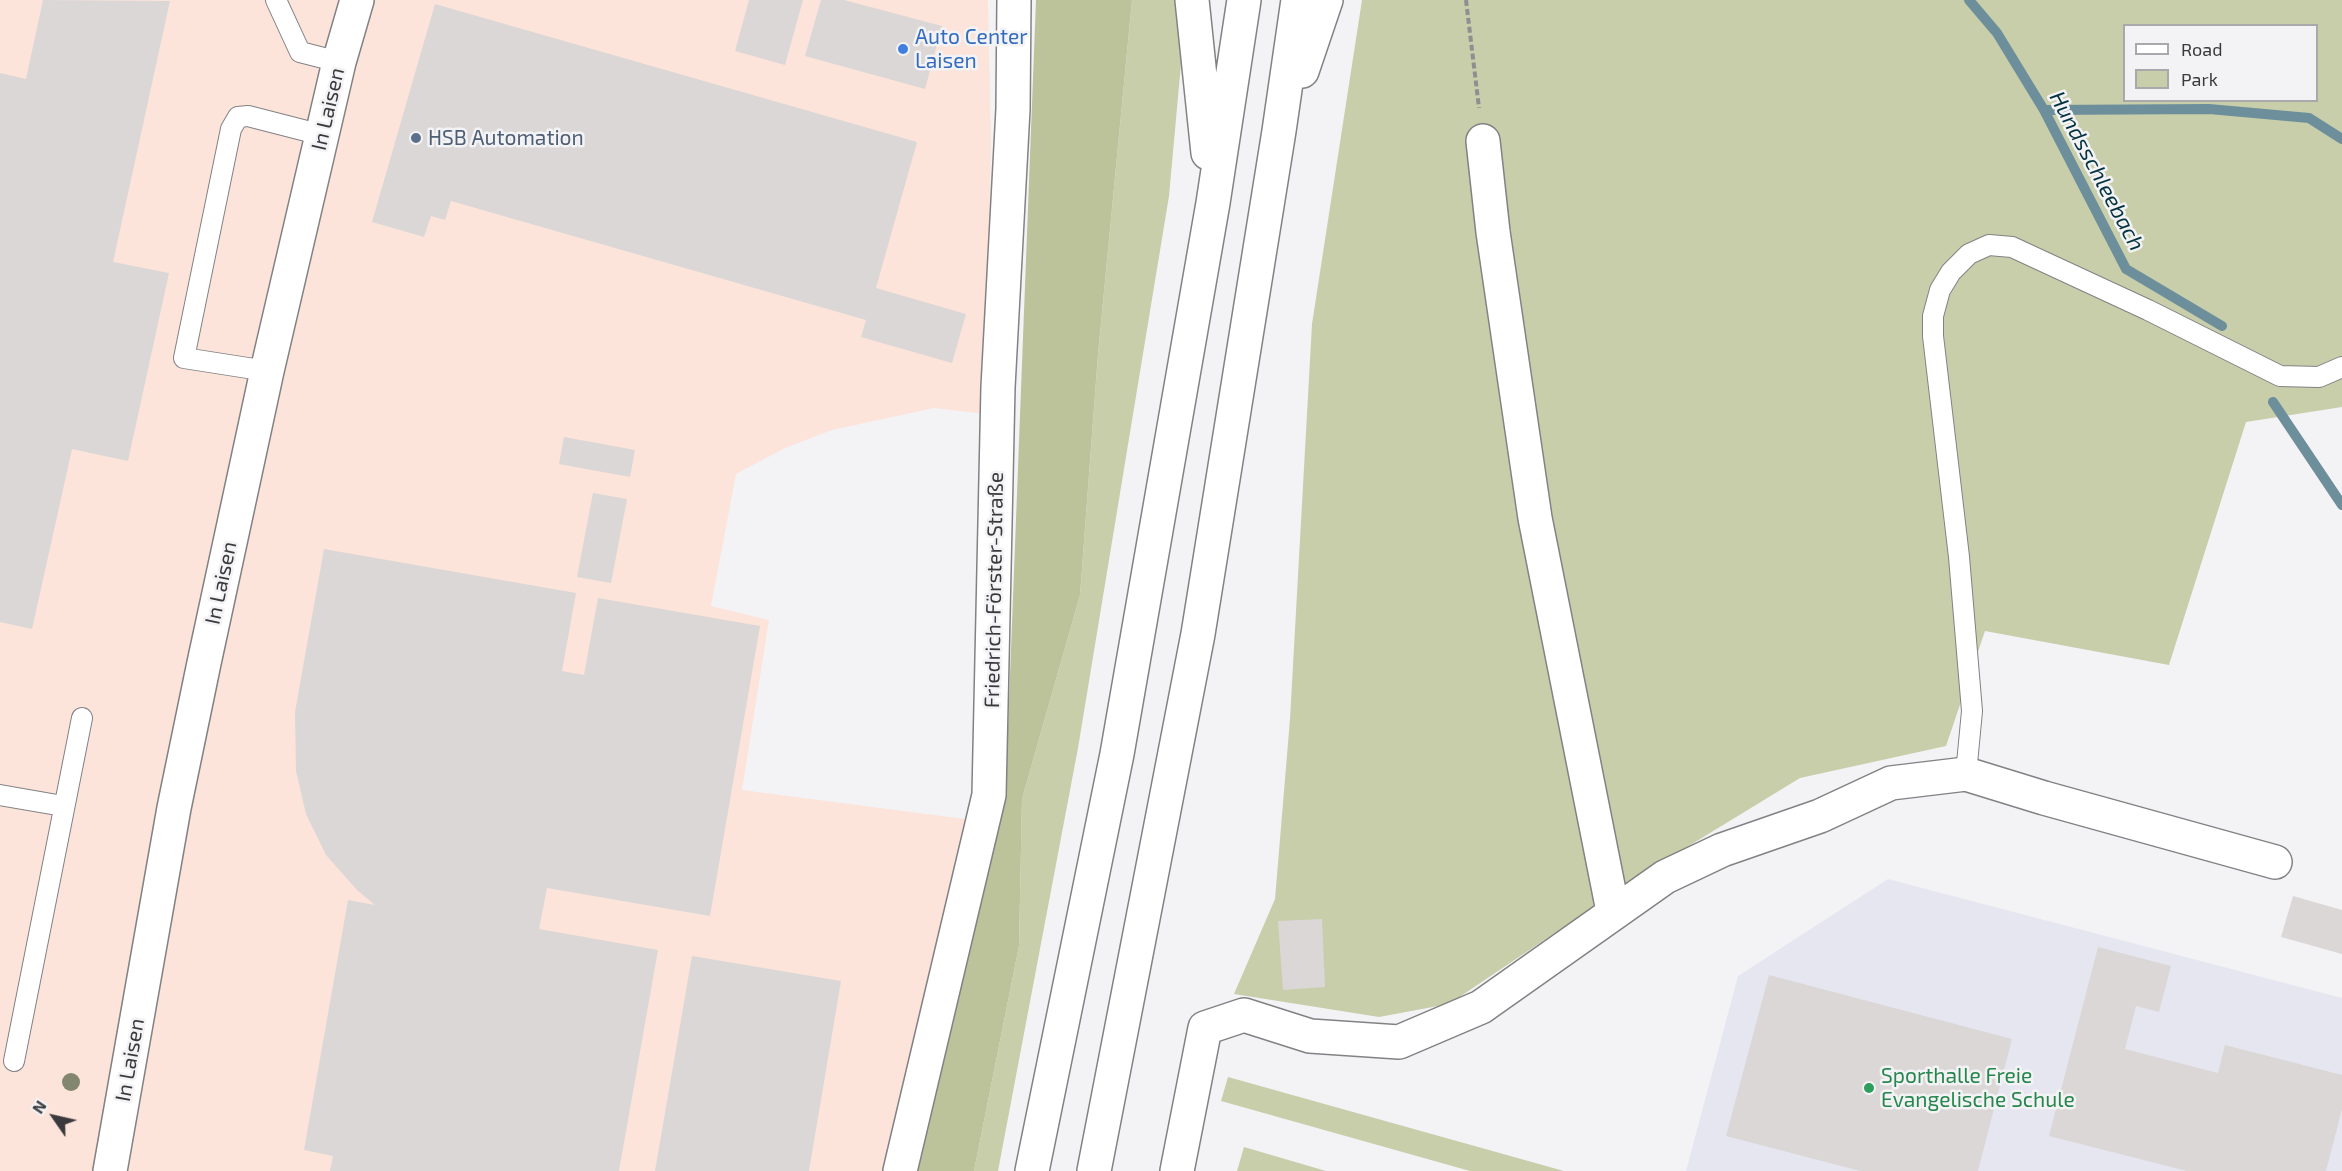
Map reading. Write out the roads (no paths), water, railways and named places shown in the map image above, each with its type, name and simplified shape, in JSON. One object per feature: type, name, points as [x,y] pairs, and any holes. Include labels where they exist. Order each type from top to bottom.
[{"type":"main road","name":"In Laisen","points":[[110,1171],[174,808],[267,371],[339,62],[357,0]]},
{"type":"main road","name":"Friedrich-Förster-Straße","points":[[900,1171],[989,795],[998,387],[1013,110],[1014,0]]},
{"type":"main road","points":[[1192,0],[1213,202]]},
{"type":"main road","points":[[1032,1171],[1117,754],[1213,202],[1244,0]]},
{"type":"main road","points":[[1094,1171],[1198,634],[1298,0]]},
{"type":"main road","points":[[1279,131],[1326,0]]},
{"type":"main road","points":[[1483,141],[1493,232],[1535,518],[1613,911]]},
{"type":"main road","points":[[1177,1171],[1205,1028],[1244,1016],[1310,1036],[1399,1042],[1481,1007],[1613,911],[1665,877],[1722,850],[1820,816],[1891,783],[1966,774],[2275,862]]},
{"type":"lane","points":[[276,0],[300,52],[339,62]]},
{"type":"lane","points":[[267,371],[184,358],[231,129],[238,117],[248,116],[322,135]]},
{"type":"lane","points":[[1966,774],[1972,711],[1959,557],[1933,336],[1933,316],[1940,290],[1951,272],[1969,254],[1989,245],[2013,247],[2148,310],[2280,376],[2319,377],[2342,367]]},
{"type":"lane","points":[[14,1061],[81,718]]},
{"type":"lane","points":[[0,795],[63,806]]},
{"type":"waterway","name":"Hundsschleebach","points":[[1969,0],[1997,33],[2044,110],[2126,269],[2222,326]]},
{"type":"waterway","points":[[2044,110],[2209,109],[2309,118],[2342,139]]},
{"type":"waterway","name":"Hundsschleebach","points":[[2273,402],[2342,505]]},
{"type":"place","name":"Auto Center Laisen","points":[[903,49]]},
{"type":"place","name":"HSB Automation","points":[[416,138]]},
{"type":"place","name":"Sporthalle Freie Evangelische Schule","points":[[1869,1088]]}]
